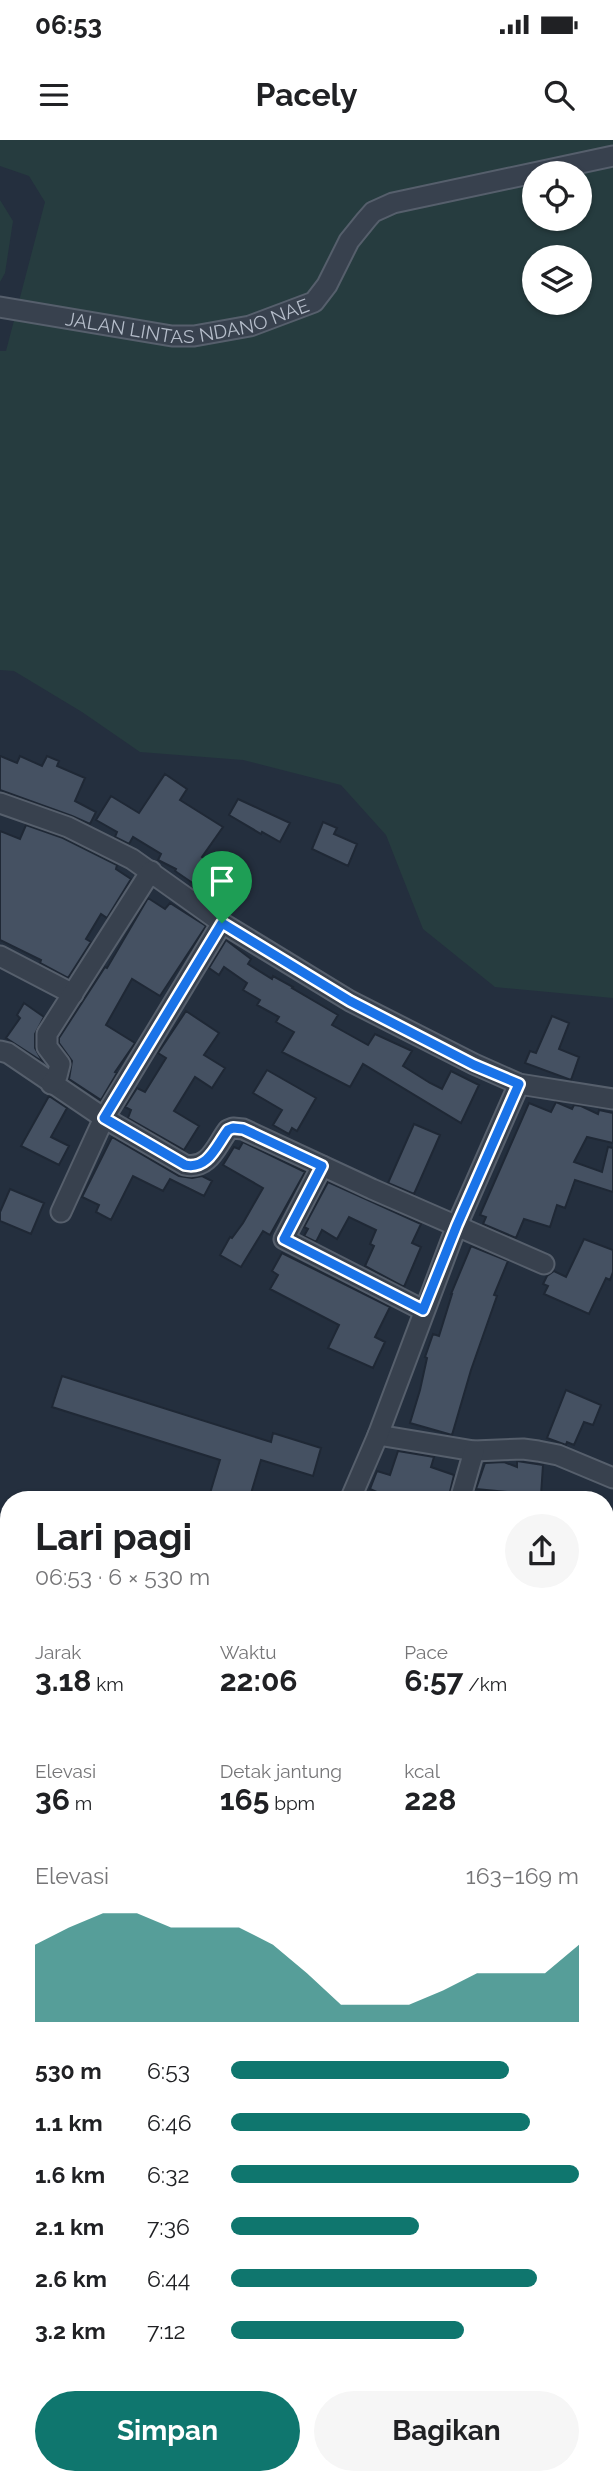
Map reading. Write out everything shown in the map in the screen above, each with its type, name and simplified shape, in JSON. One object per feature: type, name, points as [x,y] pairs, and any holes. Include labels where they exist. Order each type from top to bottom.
[{"type":"street","name":"JALAN LINTAS NDANO NAE","points":[[0,307],[172,336],[194,336],[250,326],[314,302],[327,285],[349,241],[373,212],[393,203],[613,156]]},
{"type":"street","points":[[0,803],[99,841],[152,871],[222,923],[350,1001],[474,1065],[519,1084],[613,1099]]},
{"type":"street","points":[[51,1084],[57,1076],[60,1064],[47,1047],[47,1034],[152,871]]},
{"type":"street","points":[[61,1212],[104,1118],[222,923]]},
{"type":"street","points":[[0,956],[72,995]]},
{"type":"street","points":[[0,1051],[9,1053],[104,1118],[185,1165],[194,1167],[206,1162],[228,1130],[243,1129],[544,1264]]},
{"type":"street","points":[[354,1491],[378,1435],[457,1225],[519,1084]]},
{"type":"street","points":[[322,1166],[284,1239],[423,1310]]},
{"type":"street","points":[[378,1435],[474,1451],[523,1448],[558,1455],[613,1478]]},
{"type":"street","points":[[463,1491],[474,1451]]},
{"type":"green space","points":[[0,140],[613,140],[613,998],[495,987],[423,929],[386,835],[341,785],[243,760],[140,752],[82,712],[14,671],[0,670],[0,351],[6,351],[45,202],[29,176],[0,166]]},
{"type":"green space","points":[[0,200],[13,221],[5,273],[0,282]]},
{"type":"building","points":[[0,756],[17,763],[20,756],[42,766],[47,756],[59,761],[57,766],[85,778],[75,801],[96,812],[90,824],[0,790]]},
{"type":"building","points":[[165,774],[187,789],[180,800],[223,827],[202,857],[226,871],[229,866],[244,874],[229,901],[198,883],[197,886],[175,871],[176,869],[158,860],[161,854],[133,837],[129,844],[115,837],[117,832],[96,820],[111,796],[139,813]]},
{"type":"building","points":[[238,799],[290,823],[280,842],[229,815]]},
{"type":"building","points":[[323,822],[337,828],[334,834],[357,844],[348,866],[312,849]]},
{"type":"building","points":[[26,825],[63,838],[117,865],[116,869],[131,879],[107,918],[101,914],[86,939],[91,942],[68,978],[40,963],[41,960],[0,940],[0,831],[20,839]]},
{"type":"building","points":[[148,898],[165,909],[170,903],[206,926],[160,996],[132,979],[106,1025],[135,1043],[115,1072],[117,1073],[101,1100],[69,1079],[72,1061],[59,1043],[59,1038],[105,967],[107,968]]},
{"type":"building","points":[[226,940],[251,959],[248,964],[272,979],[273,976],[293,987],[338,1015],[332,1025],[368,1045],[375,1034],[412,1051],[403,1066],[430,1083],[442,1089],[451,1071],[479,1085],[461,1123],[363,1064],[350,1087],[282,1052],[294,1032],[276,1022],[279,1017],[257,1005],[260,1000],[243,990],[247,983],[224,967],[219,975],[209,968]]},
{"type":"building","points":[[24,1003],[44,1017],[35,1034],[35,1048],[43,1062],[6,1038],[20,1018],[17,1015]]},
{"type":"building","points":[[186,1011],[219,1033],[204,1055],[225,1068],[212,1088],[195,1077],[174,1111],[199,1126],[184,1150],[128,1118],[131,1110],[125,1107],[137,1088],[145,1092],[166,1058],[158,1053]]},
{"type":"building","points":[[552,1016],[569,1023],[559,1049],[579,1057],[571,1080],[525,1063],[530,1051],[536,1053]]},
{"type":"building","points":[[267,1070],[316,1098],[297,1131],[292,1128],[289,1134],[273,1125],[282,1110],[253,1093]]},
{"type":"building","points":[[49,1096],[67,1108],[51,1137],[69,1146],[59,1165],[21,1146]]},
{"type":"building","points":[[556,1102],[572,1109],[574,1105],[598,1114],[599,1110],[613,1113],[613,1143],[587,1137],[574,1162],[602,1172],[608,1147],[613,1148],[613,1192],[575,1180],[565,1208],[557,1205],[550,1227],[524,1219],[516,1238],[483,1224],[486,1217],[480,1215],[529,1103],[551,1112]]},
{"type":"building","points":[[414,1124],[440,1135],[414,1194],[388,1183]]},
{"type":"building","points":[[112,1137],[179,1176],[202,1176],[212,1181],[204,1196],[170,1179],[163,1191],[133,1176],[111,1220],[96,1212],[99,1205],[82,1197]]},
{"type":"building","points":[[243,1142],[305,1172],[270,1235],[263,1231],[241,1267],[220,1255],[263,1188],[223,1165],[234,1147],[239,1149]]},
{"type":"building","points":[[328,1182],[421,1224],[412,1243],[421,1247],[404,1287],[365,1266],[374,1246],[370,1244],[376,1230],[349,1217],[337,1239],[322,1230],[316,1242],[304,1236],[308,1229],[304,1227]]},
{"type":"building","points":[[10,1189],[44,1203],[31,1234],[0,1221],[0,1212]]},
{"type":"building","points":[[584,1239],[613,1250],[613,1272],[610,1280],[606,1278],[589,1314],[544,1294],[548,1286],[543,1284],[547,1276],[554,1271],[566,1277]]},
{"type":"building","points":[[471,1246],[508,1261],[494,1295],[497,1296],[452,1435],[410,1423],[420,1390],[427,1358],[425,1357],[433,1334],[439,1336],[451,1294]]},
{"type":"building","points":[[282,1253],[390,1307],[375,1337],[385,1342],[373,1368],[328,1348],[339,1325],[270,1289],[278,1275],[272,1271]]},
{"type":"building","points":[[62,1376],[271,1442],[273,1433],[321,1448],[313,1476],[261,1460],[252,1491],[211,1491],[220,1460],[52,1407]]},
{"type":"building","points":[[566,1390],[601,1405],[593,1425],[584,1422],[574,1445],[547,1438]]},
{"type":"building","points":[[398,1451],[434,1457],[431,1467],[454,1475],[450,1491],[370,1489],[377,1471],[390,1475]]},
{"type":"building","points":[[517,1461],[543,1465],[541,1491],[476,1489],[485,1463],[504,1462],[517,1467]]},
{"type":"route","points":[[222,923],[350,1001],[474,1065],[519,1084],[423,1310],[284,1239],[322,1166],[243,1129],[233,1128],[228,1130],[206,1162],[194,1167],[185,1165],[104,1118],[222,923]]}]
